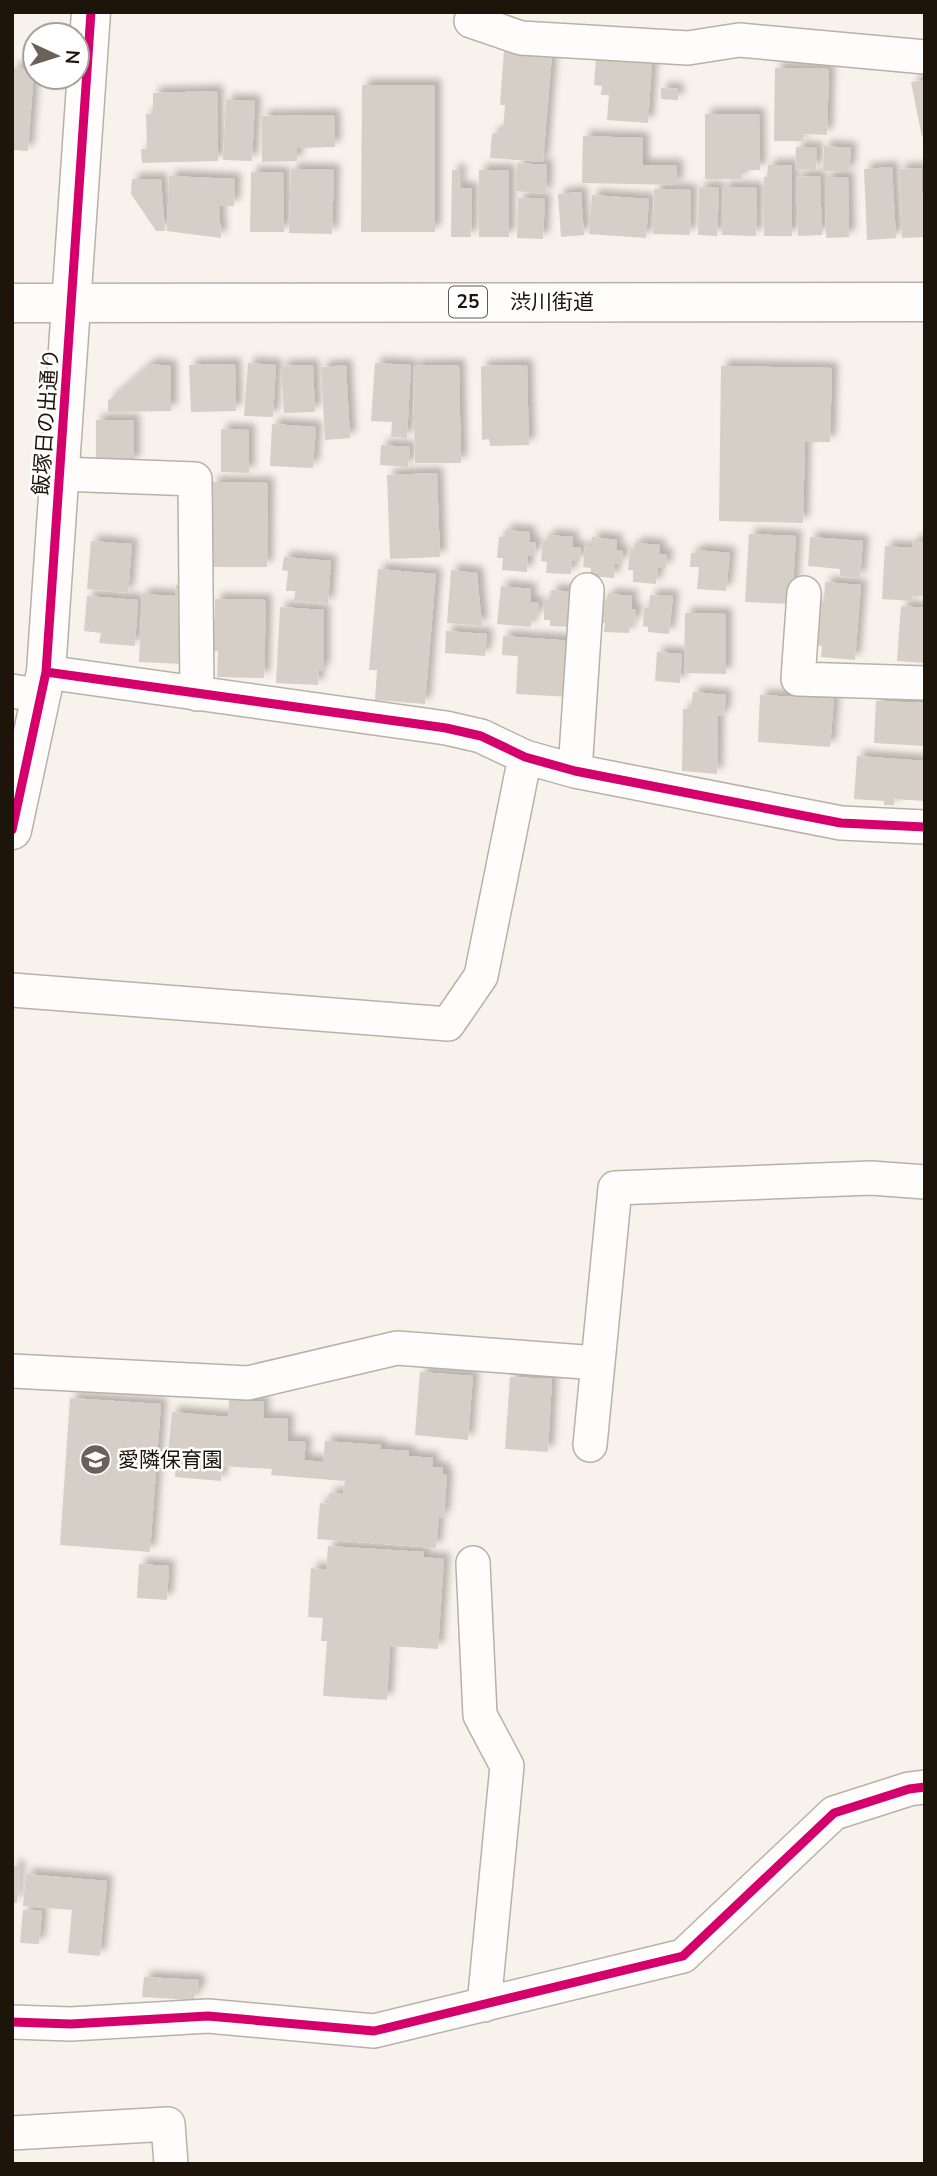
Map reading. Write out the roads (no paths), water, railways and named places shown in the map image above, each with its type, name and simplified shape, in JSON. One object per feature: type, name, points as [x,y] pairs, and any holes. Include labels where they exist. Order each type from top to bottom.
[{"type":"main road","name":"飯塚日の出通り","points":[[12,830],[60,474],[91,12]]},
{"type":"main road","name":"渋川街道","points":[[12,303],[925,302]]},
{"type":"street","points":[[471,21],[521,38],[688,48],[739,40],[925,57]]},
{"type":"street","points":[[60,474],[195,479],[197,694]]},
{"type":"street","points":[[575,771],[587,590]]},
{"type":"street","points":[[804,593],[798,679],[925,682]]},
{"type":"street","points":[[33,686],[197,694],[446,728],[481,736],[525,757],[575,771],[841,823],[925,827]]},
{"type":"street","points":[[12,990],[448,1024],[481,976],[525,757]]},
{"type":"street","points":[[590,1445],[615,1188],[871,1178],[925,1182]]},
{"type":"street","points":[[12,1371],[248,1383],[397,1348],[597,1363]]},
{"type":"street","points":[[473,1563],[480,1715],[507,1766],[484,2005]]},
{"type":"street","points":[[12,2022],[71,2024],[208,2016],[374,2031],[683,1956],[834,1813],[909,1789],[925,1787]]},
{"type":"street","points":[[12,2133],[168,2124],[171,2164]]},
{"type":"place","name":"愛隣保育園","points":[[95,1460]]}]
